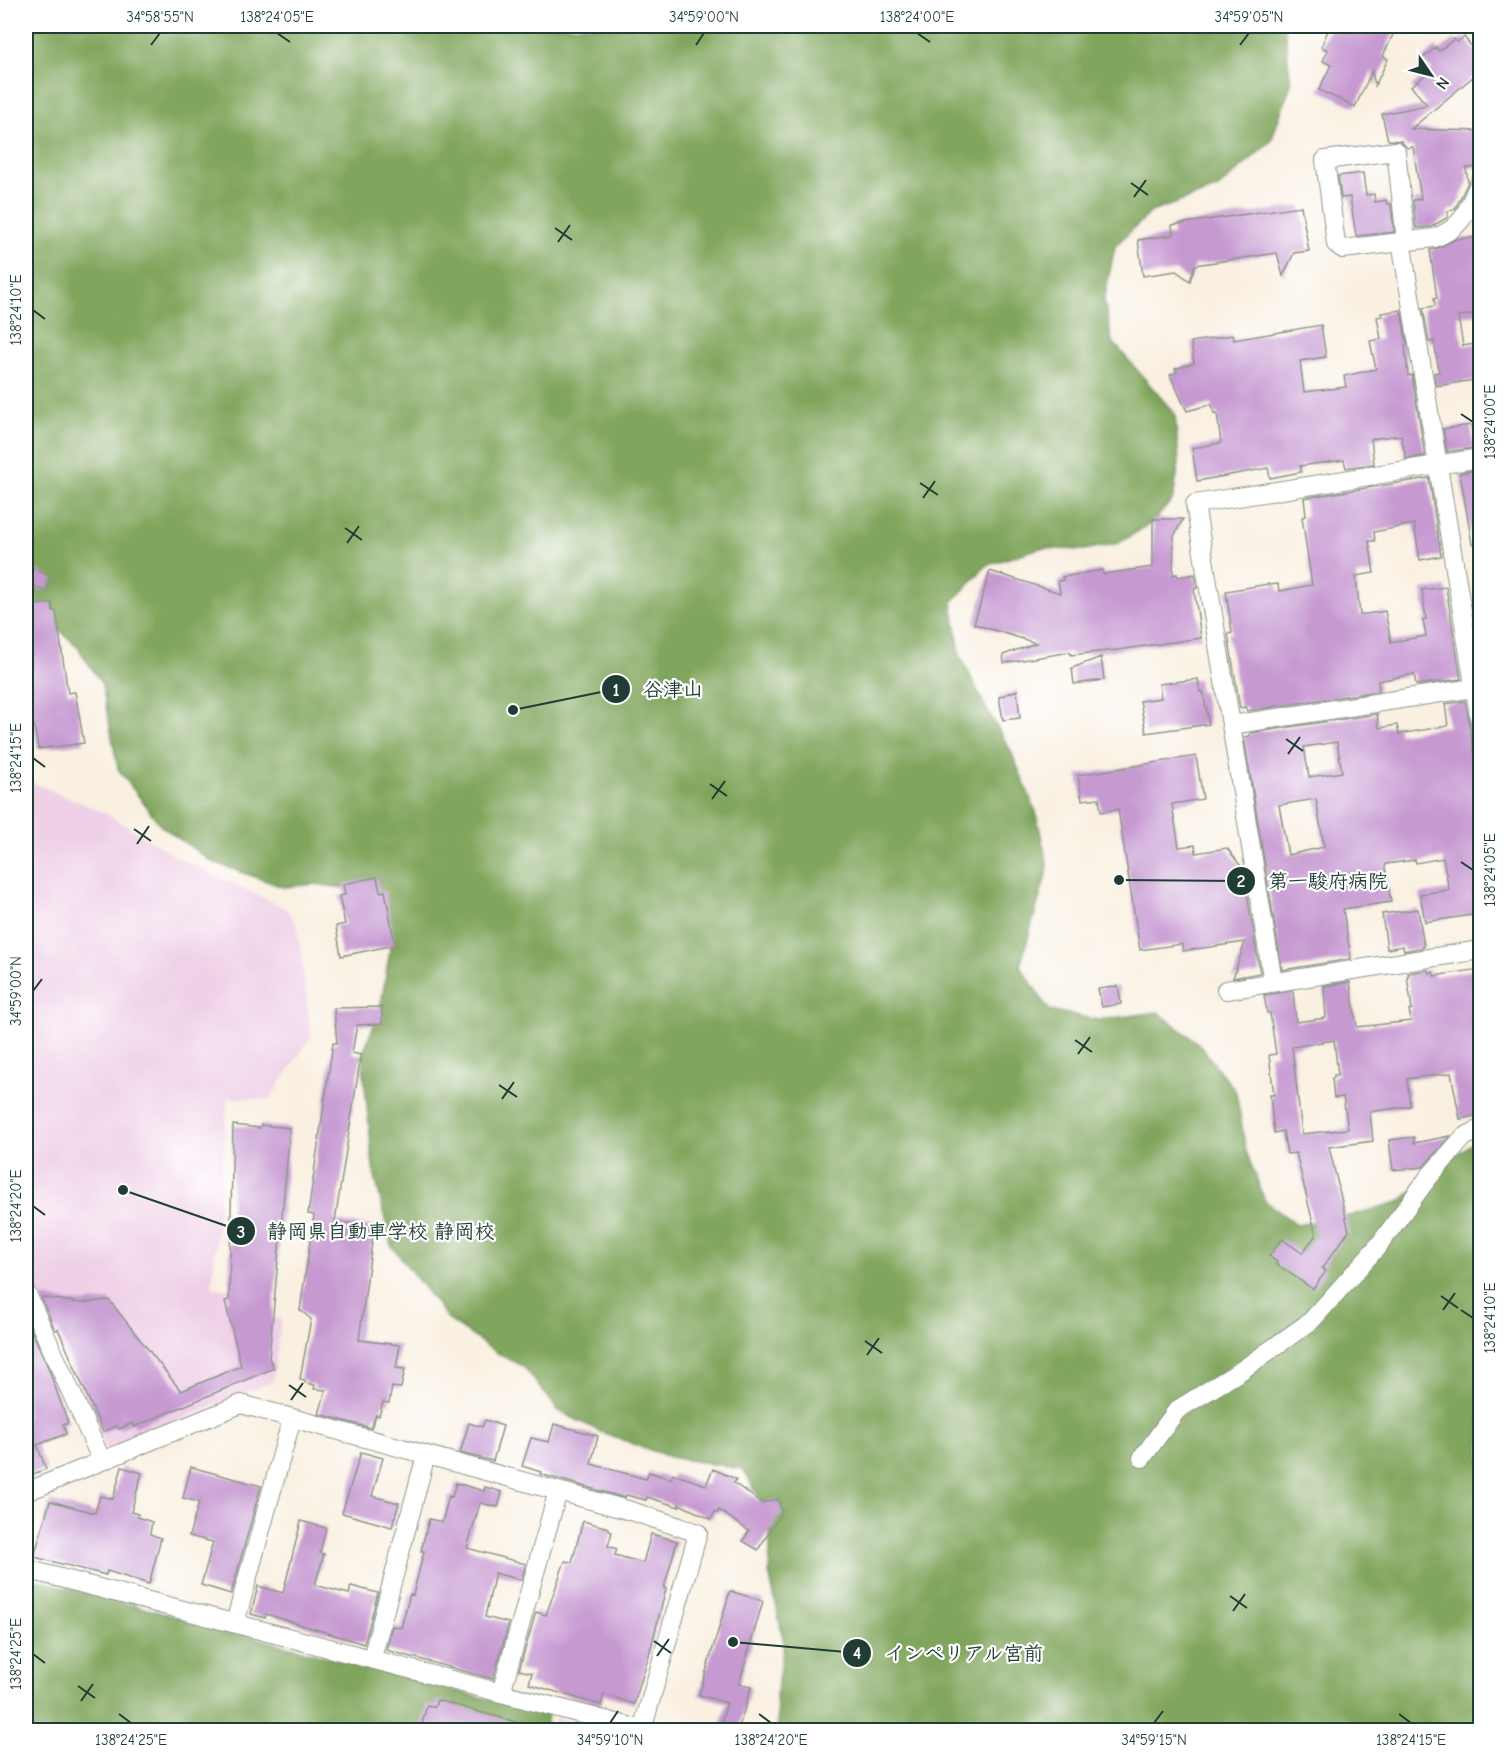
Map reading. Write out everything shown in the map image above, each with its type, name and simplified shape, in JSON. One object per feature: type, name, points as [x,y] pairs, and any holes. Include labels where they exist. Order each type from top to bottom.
[{"type":"street","points":[[1480,182],[1456,228],[1434,238],[1404,241],[1343,249],[1336,243],[1325,160],[1396,152],[1404,241],[1438,465],[1478,687],[1480,721]]},
{"type":"street","points":[[1273,982],[1196,504],[1480,458]]},
{"type":"street","points":[[1231,724],[1478,687]]},
{"type":"street","points":[[1226,990],[1480,950]]},
{"type":"street","points":[[1142,1458],[1177,1410],[1242,1370],[1311,1321],[1379,1245],[1428,1178],[1464,1137],[1480,1129]]},
{"type":"street","points":[[26,1292],[102,1461]]},
{"type":"street","points":[[26,1492],[241,1404],[631,1511],[698,1533],[642,1730],[26,1569]]},
{"type":"street","points":[[236,1623],[292,1418]]},
{"type":"street","points":[[372,1658],[426,1455]]},
{"type":"street","points":[[501,1693],[558,1491]]},
{"type":"shaded area","points":[[26,780],[103,812],[179,858],[287,909],[297,925],[301,951],[311,1037],[269,1100],[228,1097],[212,1287],[252,1292],[257,1316],[281,1319],[273,1381],[107,1450],[37,1295],[26,1279]]},
{"type":"shaded area","points":[[555,1718],[604,1730],[552,1730]]},
{"type":"green space","points":[[26,26],[1284,26],[1291,84],[1271,141],[1218,188],[1151,212],[1115,246],[1104,301],[1112,341],[1175,414],[1179,463],[1173,499],[1153,522],[1119,543],[1084,550],[1040,548],[987,565],[952,602],[960,655],[986,708],[1011,751],[1036,812],[1048,868],[1020,966],[1049,1010],[1098,1020],[1158,1012],[1199,1044],[1236,1092],[1246,1151],[1265,1201],[1297,1225],[1349,1216],[1399,1202],[1480,1138],[1480,1730],[778,1730],[776,1695],[784,1642],[769,1573],[771,1519],[743,1469],[670,1457],[601,1432],[559,1411],[524,1367],[499,1354],[449,1320],[391,1245],[373,1168],[362,1055],[380,1010],[390,950],[377,908],[352,889],[316,884],[283,887],[211,861],[161,826],[118,769],[102,684],[77,646],[43,615],[26,621]]},
{"type":"green space","points":[[26,1577],[548,1715],[545,1730],[26,1730]]},
{"type":"building","points":[[1335,26],[1397,26],[1383,56],[1388,59],[1375,86],[1372,71],[1355,107],[1319,90],[1331,65],[1323,61],[1328,50],[1321,47],[1329,28],[1333,30]]},
{"type":"building","points":[[1464,37],[1480,57],[1480,71],[1411,129],[1480,131],[1478,144],[1480,167],[1466,168],[1468,182],[1455,209],[1448,211],[1448,217],[1431,227],[1416,228],[1413,200],[1421,199],[1413,147],[1407,148],[1401,141],[1388,140],[1382,114],[1427,105],[1411,86],[1432,70],[1422,59],[1436,47],[1439,51],[1454,39],[1457,42]]},
{"type":"building","points":[[1363,173],[1366,195],[1374,194],[1375,202],[1386,200],[1387,204],[1391,204],[1394,232],[1356,236],[1350,197],[1341,198],[1338,176]]},
{"type":"building","points":[[1301,206],[1309,251],[1294,253],[1283,276],[1277,253],[1195,265],[1190,281],[1176,271],[1143,276],[1138,240],[1173,235],[1172,225]]},
{"type":"building","points":[[1480,237],[1480,314],[1458,316],[1463,346],[1480,343],[1480,379],[1436,386],[1434,373],[1439,372],[1434,341],[1429,342],[1423,308],[1435,306],[1434,298],[1437,298],[1430,250],[1456,239]]},
{"type":"building","points":[[1401,310],[1407,345],[1405,345],[1408,376],[1412,375],[1425,456],[1406,459],[1401,435],[1371,439],[1374,464],[1346,468],[1344,460],[1300,466],[1301,472],[1270,478],[1268,468],[1197,481],[1192,448],[1221,443],[1217,413],[1214,414],[1212,404],[1187,411],[1170,375],[1177,372],[1175,369],[1194,363],[1191,342],[1233,335],[1234,340],[1321,325],[1326,357],[1300,361],[1304,392],[1346,387],[1344,376],[1376,369],[1370,341],[1381,339],[1377,317],[1382,316],[1381,313]]},
{"type":"building","points":[[1471,425],[1474,448],[1447,452],[1443,429]]},
{"type":"building","points":[[1480,469],[1480,543],[1472,544],[1460,473]]},
{"type":"building","points":[[1429,478],[1441,556],[1420,560],[1414,524],[1374,532],[1375,541],[1369,541],[1374,573],[1356,576],[1360,615],[1385,611],[1391,642],[1426,636],[1422,590],[1446,587],[1461,679],[1416,685],[1414,674],[1378,681],[1379,691],[1247,711],[1246,707],[1240,708],[1228,634],[1232,633],[1226,591],[1268,584],[1278,584],[1279,591],[1312,585],[1302,517],[1306,516],[1304,498]]},
{"type":"building","points":[[1153,519],[1183,519],[1174,536],[1173,575],[1177,574],[1178,577],[1195,574],[1197,588],[1194,589],[1201,638],[1071,655],[1070,652],[1004,663],[1003,655],[1036,643],[974,624],[990,571],[1060,593],[1058,581],[1063,580],[1062,577],[1102,570],[1103,574],[1153,567]]},
{"type":"building","points":[[33,568],[53,578],[46,592],[26,582]]},
{"type":"building","points":[[52,603],[53,611],[56,611],[68,693],[75,692],[84,743],[38,749],[34,725],[26,726],[26,606]]},
{"type":"building","points":[[1101,657],[1104,680],[1074,684],[1072,668]]},
{"type":"building","points":[[1198,679],[1200,692],[1203,691],[1209,724],[1146,733],[1140,701],[1161,698],[1159,684]]},
{"type":"building","points":[[1017,690],[1020,718],[1003,720],[999,697]]},
{"type":"building","points":[[1465,701],[1480,783],[1480,888],[1474,889],[1478,914],[1425,922],[1420,894],[1449,890],[1443,858],[1416,863],[1415,860],[1386,864],[1391,902],[1343,909],[1351,959],[1282,970],[1244,737],[1250,736],[1250,733],[1377,714],[1379,728],[1397,725],[1399,734],[1448,726],[1445,704]],"holes":[[[1337,742],[1342,772],[1309,777],[1304,747]],[[1316,799],[1324,847],[1288,855],[1279,805]]]},
{"type":"building","points":[[1196,756],[1203,799],[1172,804],[1179,847],[1195,845],[1196,853],[1227,848],[1243,869],[1260,973],[1233,978],[1245,942],[1183,951],[1182,944],[1140,950],[1118,809],[1101,812],[1099,798],[1082,800],[1078,775]]},
{"type":"building","points":[[377,877],[380,892],[385,891],[395,945],[341,956],[336,926],[345,924],[339,896],[345,895],[343,884]]},
{"type":"building","points":[[1418,909],[1424,947],[1404,951],[1403,946],[1387,949],[1382,914]]},
{"type":"building","points":[[1480,969],[1480,1115],[1460,1119],[1451,1073],[1407,1079],[1410,1106],[1370,1112],[1373,1141],[1329,1147],[1349,1231],[1322,1268],[1326,1271],[1313,1289],[1276,1264],[1277,1262],[1269,1256],[1282,1239],[1302,1253],[1316,1235],[1296,1153],[1287,1154],[1283,1131],[1274,1133],[1270,1095],[1274,1095],[1269,1055],[1276,1054],[1270,1013],[1267,1013],[1264,995],[1293,991],[1296,1022],[1326,1018],[1324,986],[1350,982],[1357,1027],[1411,1021],[1408,973],[1428,970],[1429,973],[1433,972],[1434,976]],"holes":[[[1334,1040],[1338,1075],[1332,1078],[1334,1098],[1343,1097],[1348,1129],[1302,1134],[1292,1047]]]},
{"type":"building","points":[[1118,986],[1121,1004],[1102,1007],[1098,989]]},
{"type":"building","points":[[382,1007],[382,1024],[357,1025],[352,1053],[361,1055],[335,1221],[374,1227],[359,1340],[400,1345],[396,1368],[405,1369],[401,1388],[392,1387],[389,1403],[383,1402],[379,1416],[376,1415],[371,1428],[319,1414],[326,1390],[314,1389],[315,1385],[305,1383],[305,1380],[300,1379],[311,1319],[300,1310],[314,1215],[308,1214],[333,1043],[337,1043],[334,1008]]},
{"type":"building","points":[[233,1125],[290,1128],[269,1358],[274,1368],[134,1427],[132,1423],[119,1429],[117,1426],[103,1432],[58,1329],[55,1330],[41,1297],[80,1303],[109,1300],[181,1391],[241,1366],[225,1301],[229,1300]]},
{"type":"building","points":[[1450,1136],[1423,1167],[1393,1170],[1389,1140],[1414,1137],[1414,1143]]},
{"type":"building","points":[[26,1318],[48,1367],[68,1423],[63,1425],[66,1434],[37,1445],[46,1469],[26,1477]]},
{"type":"building","points":[[485,1420],[503,1426],[493,1461],[460,1453],[469,1423],[482,1427]]},
{"type":"building","points":[[554,1424],[598,1436],[591,1464],[646,1479],[649,1472],[671,1479],[673,1474],[706,1485],[713,1469],[736,1479],[734,1483],[762,1503],[778,1499],[782,1512],[758,1550],[743,1541],[749,1531],[719,1510],[711,1519],[679,1504],[679,1507],[647,1497],[646,1500],[626,1495],[625,1498],[540,1474],[541,1472],[522,1466],[531,1438],[549,1442]]},
{"type":"building","points":[[361,1452],[383,1458],[372,1496],[399,1503],[392,1527],[342,1513]]},
{"type":"building","points":[[122,1467],[142,1473],[131,1512],[138,1514],[137,1517],[152,1522],[150,1534],[161,1538],[149,1584],[107,1571],[106,1575],[34,1557],[50,1501],[95,1513],[100,1496],[113,1499]]},
{"type":"building","points":[[191,1467],[261,1486],[231,1594],[201,1585],[213,1542],[189,1536],[199,1502],[183,1498]]},
{"type":"building","points":[[456,1483],[484,1491],[485,1487],[502,1492],[498,1507],[480,1503],[467,1548],[526,1564],[521,1580],[495,1573],[485,1617],[509,1623],[493,1679],[386,1650],[392,1626],[401,1628],[410,1594],[413,1595],[429,1519],[442,1522],[449,1496],[452,1497]]},
{"type":"building","points":[[301,1521],[326,1528],[320,1553],[324,1554],[315,1585],[349,1594],[351,1586],[378,1593],[364,1644],[266,1614],[265,1618],[251,1614],[258,1586],[283,1593]]},
{"type":"building","points":[[583,1521],[609,1528],[612,1532],[608,1546],[617,1549],[615,1555],[643,1563],[651,1534],[677,1541],[649,1655],[634,1704],[604,1694],[601,1705],[529,1684],[532,1673],[519,1670],[536,1612],[546,1615],[565,1561],[572,1562]]},
{"type":"building","points":[[730,1591],[763,1601],[739,1684],[751,1687],[738,1731],[719,1731],[727,1703],[699,1695]]},
{"type":"building","points":[[437,1700],[530,1726],[530,1731],[420,1731],[427,1705],[435,1707]]},
{"type":"place","name":"谷津山","points":[[513,710]]},
{"type":"place","name":"第一駿府病院","points":[[1119,880]]},
{"type":"place","name":"静岡県自動車学校 静岡校","points":[[123,1190]]},
{"type":"place","name":"インペリアル宮前","points":[[733,1642]]}]
